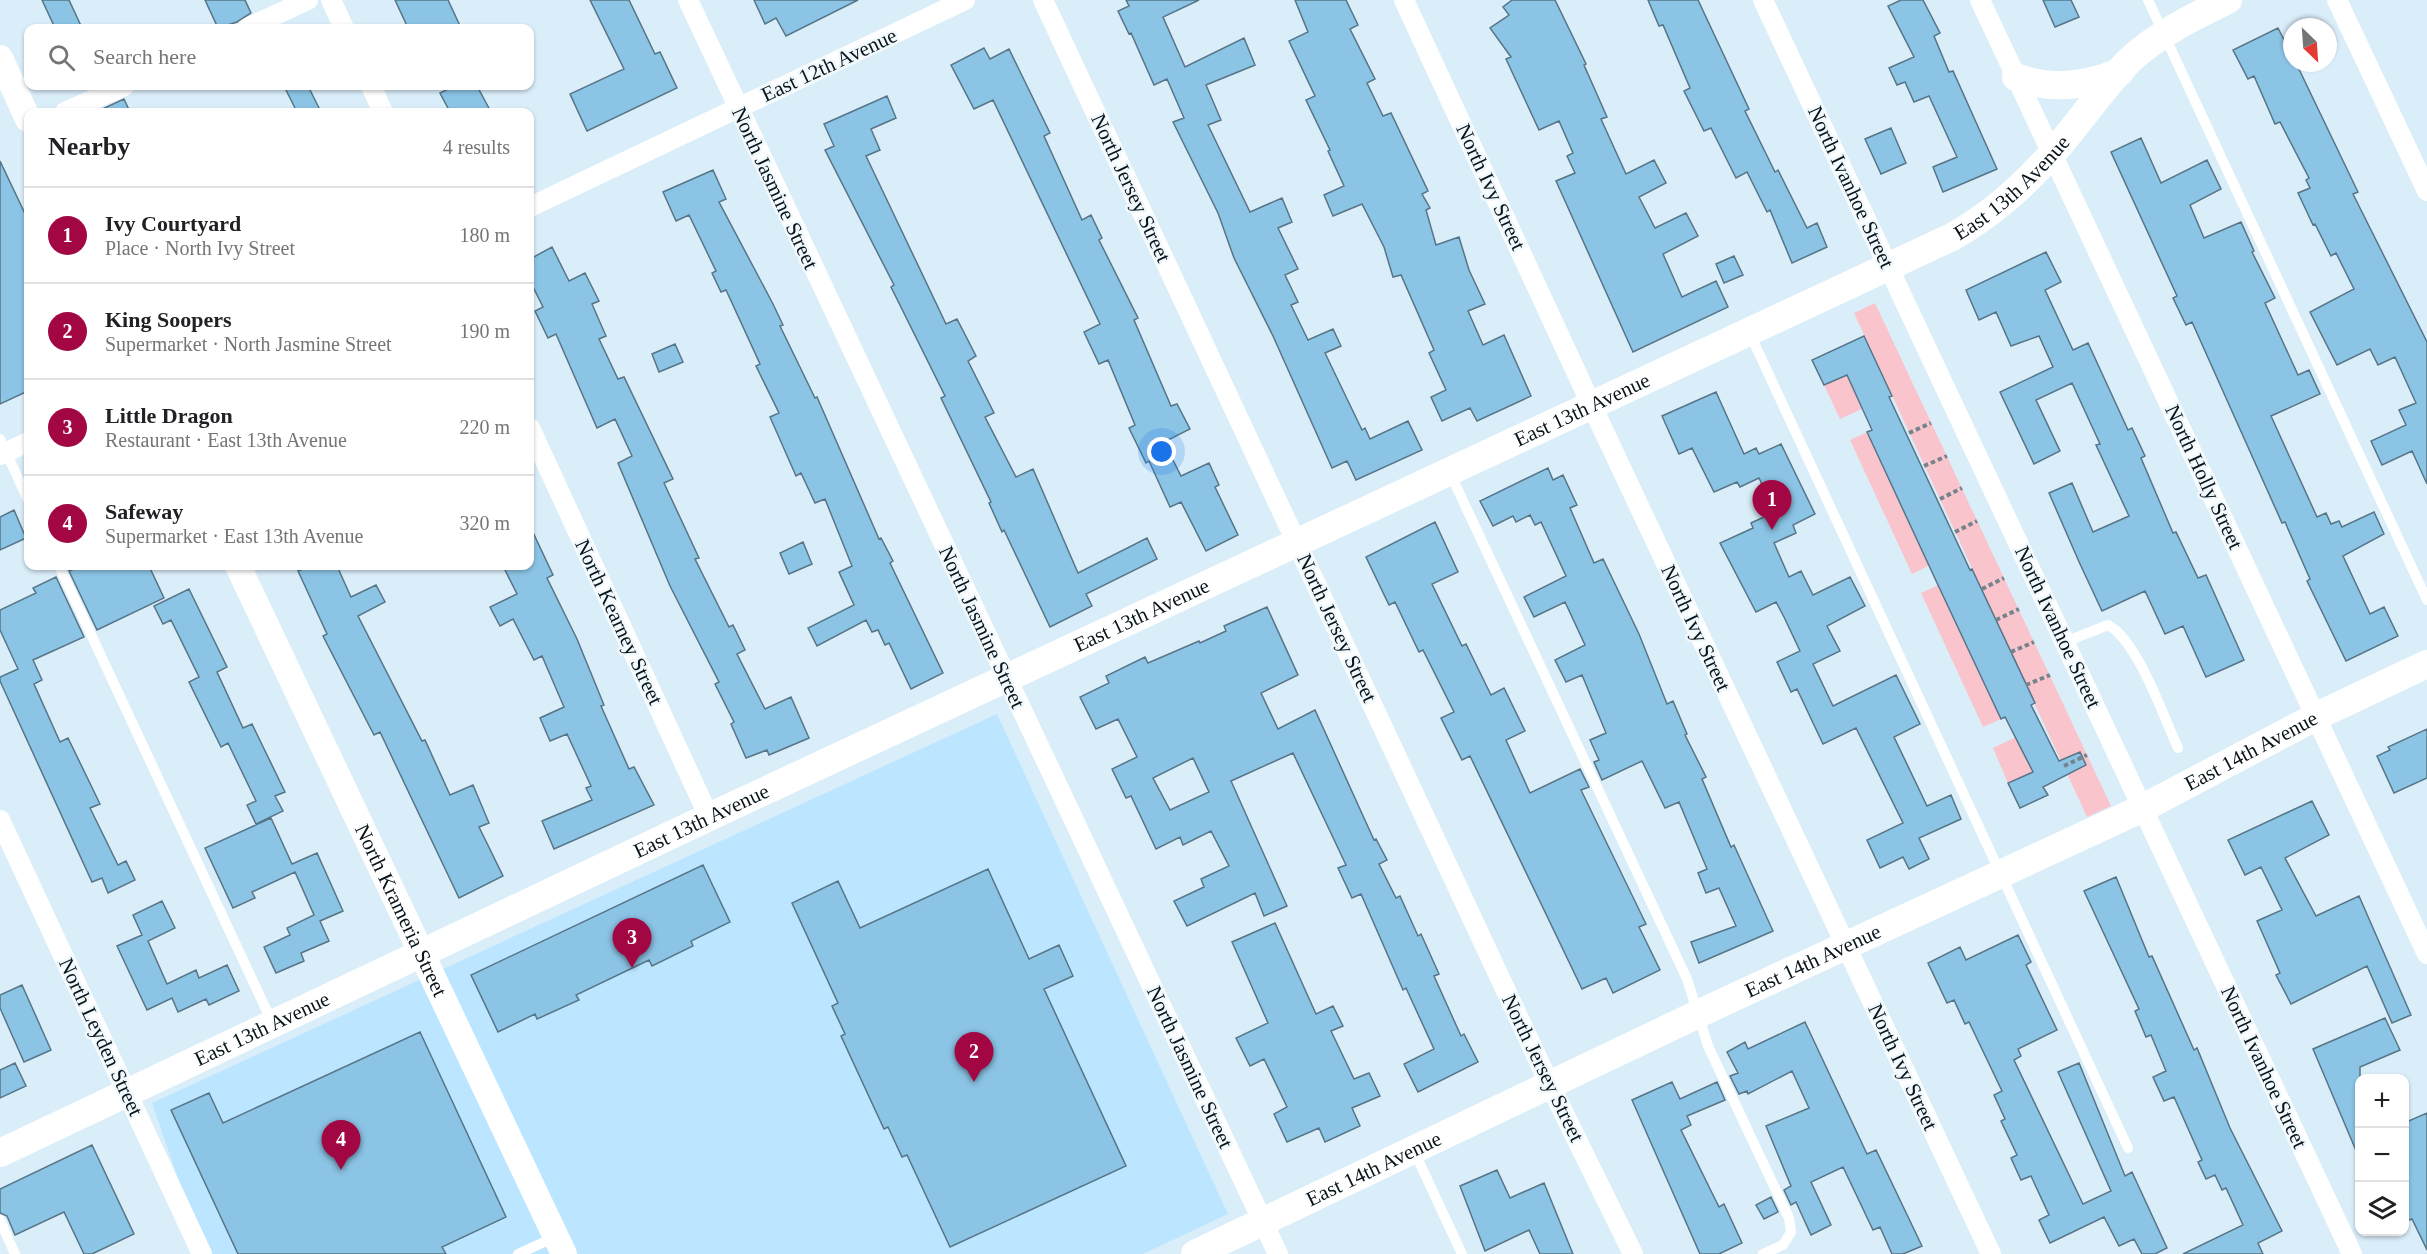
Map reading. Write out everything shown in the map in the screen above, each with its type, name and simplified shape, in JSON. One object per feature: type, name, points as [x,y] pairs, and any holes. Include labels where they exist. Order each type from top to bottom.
[{"type":"main road","name":"East 13th Avenue","points":[[0,1153],[709,817],[1976,224],[2005,202],[2052,155],[2130,60],[2164,34],[2228,0]]},
{"type":"main road","points":[[2016,77],[2032,83],[2053,86],[2097,81],[2120,72]]},
{"type":"main road","name":"East 14th Avenue","points":[[1196,1254],[1698,1014],[2143,808],[2317,716],[2427,664]]},
{"type":"street","points":[[256,24],[308,0]]},
{"type":"street","points":[[331,0],[342,24]]},
{"type":"street","name":"North Jasmine Street","points":[[688,0],[1278,1254]]},
{"type":"street","name":"East 12th Avenue","points":[[534,205],[965,0]]},
{"type":"street","name":"North Jersey Street","points":[[1043,0],[1550,1085],[1633,1254]]},
{"type":"street","name":"North Ivy Street","points":[[1404,0],[1591,404],[1991,1254]]},
{"type":"street","name":"North Ivanhoe Street","points":[[1763,0],[2352,1254]]},
{"type":"street","name":"North Holly Street","points":[[1980,0],[2427,954]]},
{"type":"street","points":[[2337,0],[2427,191]]},
{"type":"street","points":[[0,58],[24,110]]},
{"type":"street","points":[[74,108],[115,90]]},
{"type":"street","points":[[373,90],[381,108]]},
{"type":"street","name":"North Kearney Street","points":[[534,437],[709,817]]},
{"type":"street","points":[[2,449],[24,443]]},
{"type":"street","name":"North Krameria Street","points":[[240,570],[560,1246]]},
{"type":"street","name":"North Leyden Street","points":[[0,820],[202,1254]]},
{"type":"lane","points":[[2148,0],[2427,600]]},
{"type":"lane","points":[[1749,330],[2128,1148]]},
{"type":"lane","points":[[2,449],[24,492]]},
{"type":"lane","points":[[1449,471],[1687,979],[1708,1046],[1789,1218],[1791,1232],[1783,1245],[1777,1251],[1763,1254]]},
{"type":"lane","points":[[61,570],[274,1025]]},
{"type":"lane","points":[[2065,642],[2108,625],[2120,631],[2133,649],[2178,748]]},
{"type":"lane","points":[[1412,1149],[1462,1254]]},
{"type":"lane","points":[[0,1220],[15,1254]]},
{"type":"lane","points":[[518,1254],[560,1246]]},
{"type":"path","points":[[1909,433],[1931,423]]},
{"type":"path","points":[[1924,466],[1947,456]]},
{"type":"path","points":[[1940,499],[1962,488]]},
{"type":"path","points":[[1955,532],[1977,521]]},
{"type":"path","points":[[1982,589],[2004,578]]},
{"type":"path","points":[[1996,620],[2019,609]]},
{"type":"path","points":[[2011,652],[2034,642]]},
{"type":"path","points":[[2026,685],[2049,675]]},
{"type":"path","points":[[2064,766],[2087,755]]},
{"type":"shaded area","points":[[1875,303],[2111,806],[2087,817],[1854,313]]},
{"type":"shaded area","points":[[1847,375],[1862,409],[1840,419],[1824,385]]},
{"type":"shaded area","points":[[1867,432],[1930,565],[1912,574],[1850,440]]},
{"type":"shaded area","points":[[1938,585],[2001,719],[1983,727],[1921,593]]},
{"type":"shaded area","points":[[997,714],[1228,1214],[1143,1254],[204,1254],[152,1103]]},
{"type":"shaded area","points":[[2016,737],[2033,772],[2008,783],[1993,748]]},
{"type":"building","points":[[42,0],[69,0],[80,24],[53,24]]},
{"type":"building","points":[[205,0],[245,0],[251,13],[231,24],[216,24]]},
{"type":"building","points":[[395,0],[448,0],[459,24],[406,24]]},
{"type":"building","points":[[590,0],[629,0],[655,54],[660,52],[677,88],[587,131],[570,94],[624,69]]},
{"type":"building","points":[[754,0],[858,0],[786,36],[776,18],[765,24]]},
{"type":"building","points":[[1126,0],[1199,0],[1163,17],[1185,67],[1244,38],[1255,65],[1206,85],[1221,120],[1208,125],[1250,212],[1282,198],[1292,222],[1278,228],[1298,269],[1285,275],[1298,302],[1291,305],[1308,340],[1333,329],[1341,346],[1325,353],[1362,430],[1365,428],[1370,439],[1408,421],[1422,450],[1356,480],[1347,461],[1332,468],[1273,336],[1234,258],[1218,213],[1173,122],[1184,118],[1167,79],[1154,85],[1131,33],[1129,34],[1118,11],[1129,6]]},
{"type":"building","points":[[1295,0],[1346,0],[1358,25],[1350,29],[1375,79],[1367,83],[1383,116],[1391,113],[1428,191],[1422,194],[1430,208],[1426,210],[1436,245],[1459,237],[1469,270],[1485,304],[1468,311],[1483,345],[1504,335],[1531,396],[1477,421],[1470,408],[1442,421],[1431,397],[1446,390],[1429,353],[1434,350],[1401,275],[1393,277],[1384,247],[1362,204],[1333,216],[1324,195],[1344,186],[1306,100],[1315,96],[1289,41],[1308,32]]},
{"type":"building","points":[[1512,0],[1555,0],[1586,64],[1584,65],[1607,117],[1601,119],[1626,174],[1654,160],[1666,183],[1639,197],[1655,228],[1686,213],[1698,236],[1663,254],[1682,297],[1716,281],[1728,307],[1633,352],[1556,181],[1575,173],[1567,156],[1573,153],[1559,121],[1539,130],[1506,59],[1511,57],[1490,28],[1509,15],[1503,7]]},
{"type":"building","points":[[1648,0],[1698,0],[1749,109],[1745,111],[1775,172],[1778,170],[1807,228],[1817,223],[1827,247],[1792,263],[1770,210],[1767,212],[1747,172],[1736,178],[1711,128],[1704,131],[1684,91],[1690,88],[1663,25],[1659,26]]},
{"type":"building","points":[[1901,0],[1923,0],[1940,33],[1934,36],[1949,72],[1953,71],[1997,169],[1943,192],[1933,167],[1957,157],[1929,96],[1914,102],[1905,82],[1897,85],[1889,68],[1914,57],[1888,6]]},
{"type":"building","points":[[2043,0],[2071,0],[2079,17],[2055,27]]},
{"type":"building","points":[[2278,28],[2283,38],[2283,72],[2300,72],[2358,192],[2353,194],[2427,342],[2427,484],[2412,451],[2382,465],[2371,441],[2406,425],[2399,410],[2416,403],[2395,357],[2378,365],[2370,349],[2337,365],[2310,312],[2354,289],[2336,253],[2331,256],[2298,193],[2310,188],[2306,180],[2309,178],[2280,122],[2275,124],[2254,76],[2248,79],[2233,50]]},
{"type":"building","points":[[984,48],[990,59],[1009,49],[1050,133],[1044,136],[1082,220],[1091,215],[1102,238],[1099,240],[1138,318],[1134,320],[1171,406],[1177,404],[1190,429],[1164,442],[1181,476],[1209,463],[1219,485],[1215,487],[1238,535],[1206,551],[1181,502],[1170,507],[1149,461],[1146,463],[1129,428],[1135,425],[1108,360],[1099,364],[1084,332],[1100,324],[993,100],[974,109],[951,65]]},
{"type":"building","points":[[286,90],[310,90],[319,108],[295,108]]},
{"type":"building","points":[[446,90],[479,90],[489,108],[448,108],[440,93]]},
{"type":"building","points":[[887,96],[896,118],[871,129],[880,150],[866,156],[946,324],[957,319],[976,356],[968,361],[994,413],[985,417],[1016,477],[1033,469],[1078,573],[1147,538],[1157,559],[1086,594],[1092,606],[1050,627],[1004,530],[1002,532],[989,503],[991,502],[941,398],[945,396],[891,287],[894,285],[825,150],[834,146],[824,124]]},
{"type":"building","points":[[124,99],[128,108],[104,108]]},
{"type":"building","points":[[1891,128],[1906,163],[1881,174],[1865,139]]},
{"type":"building","points":[[2141,138],[2161,183],[2207,160],[2221,189],[2190,205],[2204,238],[2241,222],[2254,251],[2252,252],[2275,298],[2265,303],[2298,375],[2309,370],[2320,394],[2271,416],[2317,517],[2326,513],[2331,524],[2339,521],[2342,527],[2374,512],[2384,534],[2343,556],[2370,614],[2384,607],[2398,636],[2346,661],[2307,581],[2310,579],[2285,522],[2282,523],[2192,322],[2186,325],[2173,298],[2177,296],[2111,152]]},
{"type":"building","points":[[0,161],[24,212],[24,393],[0,404]]},
{"type":"building","points":[[713,170],[726,199],[719,202],[783,325],[780,326],[815,398],[817,397],[879,539],[881,538],[893,561],[890,563],[943,673],[911,689],[889,643],[885,645],[878,630],[872,632],[866,620],[817,646],[808,628],[854,605],[839,572],[852,566],[825,499],[815,503],[801,473],[796,476],[770,417],[779,413],[756,366],[760,364],[726,290],[721,292],[712,273],[716,271],[689,215],[676,221],[663,192]]},
{"type":"building","points":[[552,247],[569,281],[585,273],[599,301],[592,304],[606,336],[599,339],[618,379],[624,377],[673,479],[664,483],[699,558],[695,559],[729,627],[733,625],[745,650],[737,654],[765,709],[791,697],[809,738],[769,755],[767,750],[746,758],[731,724],[734,722],[715,684],[719,682],[670,586],[618,463],[632,456],[615,419],[597,428],[556,334],[548,338],[535,311],[543,307],[534,289],[534,257]]},
{"type":"building","points":[[2046,252],[2061,282],[2045,290],[2073,350],[2088,343],[2128,430],[2132,428],[2145,456],[2141,458],[2173,533],[2176,532],[2198,578],[2206,575],[2244,660],[2206,677],[2183,626],[2165,634],[2145,591],[2102,611],[2080,564],[2049,493],[2072,483],[2093,532],[2129,516],[2096,445],[2100,444],[2072,383],[2036,400],[2060,451],[2034,464],[2000,392],[2053,367],[2039,336],[2011,346],[1996,312],[1979,320],[1966,290]]},
{"type":"building","points":[[1734,256],[1743,275],[1724,283],[1716,264]]},
{"type":"building","points":[[1864,336],[1892,396],[1889,397],[2035,703],[2031,705],[2059,761],[2080,752],[2086,765],[2043,787],[2048,795],[2020,808],[2008,783],[2033,772],[2005,717],[2001,719],[1938,585],[1867,432],[1872,430],[1847,375],[1824,385],[1812,360]]},
{"type":"building","points":[[675,344],[683,362],[659,372],[652,354]]},
{"type":"building","points":[[1716,392],[1744,454],[1756,448],[1759,454],[1781,444],[1815,514],[1793,525],[1796,533],[1774,543],[1789,577],[1801,571],[1813,595],[1850,577],[1865,606],[1827,626],[1840,651],[1813,664],[1833,706],[1896,675],[1920,724],[1894,737],[1927,806],[1951,795],[1961,819],[1919,838],[1929,859],[1909,869],[1903,857],[1880,868],[1867,840],[1903,823],[1856,728],[1823,744],[1797,689],[1791,692],[1777,662],[1800,651],[1784,617],[1776,602],[1756,612],[1720,543],[1753,528],[1751,523],[1775,512],[1759,478],[1740,487],[1737,482],[1714,492],[1692,448],[1679,454],[1662,416]]},
{"type":"building","points":[[1548,468],[1553,480],[1563,475],[1577,505],[1570,508],[1594,563],[1603,559],[1639,634],[1667,704],[1673,701],[1687,734],[1685,735],[1706,777],[1702,779],[1731,847],[1734,845],[1773,931],[1699,963],[1691,942],[1736,926],[1719,888],[1706,893],[1698,873],[1707,869],[1679,802],[1665,808],[1642,761],[1602,780],[1594,762],[1599,760],[1590,740],[1606,733],[1582,675],[1566,682],[1555,660],[1585,645],[1565,602],[1534,617],[1524,597],[1566,576],[1541,522],[1535,525],[1530,515],[1516,522],[1513,516],[1493,526],[1480,501]]},
{"type":"building","points":[[14,510],[24,533],[24,539],[0,550],[0,517]]},
{"type":"building","points":[[1435,522],[1458,572],[1432,584],[1462,646],[1466,644],[1491,695],[1504,688],[1525,731],[1506,740],[1530,793],[1580,769],[1589,787],[1581,790],[1646,924],[1639,927],[1660,970],[1613,993],[1606,978],[1582,989],[1470,756],[1462,760],[1441,718],[1454,712],[1423,650],[1419,652],[1395,602],[1389,605],[1366,557]]},
{"type":"building","points":[[534,535],[553,575],[547,578],[577,639],[604,705],[601,706],[629,769],[634,767],[654,805],[554,849],[542,821],[592,800],[586,788],[591,786],[567,734],[550,741],[540,718],[564,707],[542,656],[534,660],[513,619],[500,626],[490,607],[517,594],[505,570],[534,570]]},
{"type":"building","points":[[803,542],[812,564],[789,574],[780,553]]},
{"type":"building","points":[[151,570],[164,598],[97,630],[69,571]]},
{"type":"building","points":[[339,570],[351,597],[376,585],[385,602],[358,616],[422,741],[425,740],[450,795],[473,785],[489,823],[479,827],[503,876],[459,898],[380,732],[374,735],[323,636],[327,634],[298,571]]},
{"type":"building","points":[[56,577],[84,637],[33,660],[42,680],[34,684],[60,742],[68,738],[100,804],[90,808],[118,865],[126,861],[135,880],[108,893],[102,878],[92,882],[0,681],[0,677],[18,669],[0,630],[0,610],[36,593],[33,588]]},
{"type":"building","points":[[189,589],[227,667],[217,672],[243,728],[252,724],[285,792],[275,796],[283,811],[256,824],[247,805],[256,801],[228,743],[221,747],[189,682],[199,677],[171,620],[163,624],[154,606]]},
{"type":"building","points":[[1267,607],[1298,675],[1261,693],[1278,729],[1315,710],[1374,840],[1376,839],[1387,860],[1379,864],[1396,898],[1400,896],[1418,936],[1421,934],[1439,974],[1434,976],[1461,1036],[1464,1034],[1478,1062],[1418,1092],[1404,1064],[1434,1049],[1406,988],[1403,990],[1361,894],[1352,898],[1338,868],[1346,865],[1293,753],[1231,781],[1287,906],[1264,916],[1255,893],[1187,926],[1174,901],[1204,887],[1201,879],[1229,866],[1211,831],[1183,845],[1180,837],[1156,849],[1131,796],[1126,798],[1112,769],[1137,757],[1118,719],[1096,729],[1080,697],[1109,683],[1106,676],[1145,657],[1148,663],[1199,641],[1200,643],[1226,631],[1224,626]],"holes":[[[1193,758],[1209,792],[1170,810],[1153,778]]]},
{"type":"building","points":[[2427,729],[2427,778],[2394,793],[2377,756],[2390,750],[2388,747]]},
{"type":"building","points":[[2312,801],[2329,835],[2285,858],[2316,916],[2359,896],[2411,1015],[2392,1023],[2367,966],[2291,1004],[2276,975],[2280,973],[2257,921],[2282,910],[2261,867],[2245,875],[2228,840]]},
{"type":"building","points":[[271,818],[292,864],[317,853],[343,911],[320,921],[329,941],[301,953],[304,961],[276,973],[264,947],[290,935],[287,928],[314,915],[295,872],[252,892],[255,898],[233,908],[205,848]]},
{"type":"building","points":[[703,865],[730,922],[691,941],[693,946],[652,966],[649,960],[576,995],[579,1000],[537,1019],[535,1014],[498,1032],[471,975]]},
{"type":"building","points":[[988,869],[1029,959],[1059,945],[1073,976],[1044,989],[1126,1166],[950,1247],[907,1155],[902,1157],[888,1127],[884,1129],[841,1036],[845,1034],[832,1006],[838,1003],[792,903],[838,881],[860,928]]},
{"type":"building","points":[[2116,877],[2149,957],[2152,956],[2194,1050],[2197,1048],[2230,1128],[2282,1231],[2258,1243],[2263,1254],[2183,1254],[2243,1225],[2226,1188],[2222,1190],[2215,1175],[2206,1179],[2198,1162],[2202,1160],[2174,1097],[2164,1101],[2153,1077],[2166,1071],[2151,1035],[2146,1037],[2135,1011],[2139,1009],[2084,891]]},
{"type":"building","points":[[162,901],[175,928],[148,941],[167,984],[196,970],[199,978],[227,965],[239,991],[209,1005],[206,999],[178,1012],[172,998],[147,1010],[117,946],[142,935],[133,915]]},
{"type":"building","points":[[1275,923],[1316,1014],[1333,1006],[1343,1026],[1331,1031],[1354,1079],[1369,1073],[1380,1096],[1352,1108],[1360,1126],[1325,1142],[1319,1128],[1287,1142],[1274,1114],[1287,1107],[1264,1059],[1250,1066],[1236,1038],[1268,1023],[1232,942]]},
{"type":"building","points":[[2018,935],[2031,962],[2026,965],[2057,1030],[2018,1049],[2021,1056],[2014,1060],[2083,1204],[2111,1191],[2058,1072],[2079,1063],[2125,1176],[2132,1172],[2167,1248],[2155,1254],[2142,1254],[2134,1239],[2119,1246],[2104,1217],[2050,1243],[2039,1220],[2049,1215],[2031,1176],[2021,1180],[2011,1158],[2017,1155],[2001,1121],[2005,1119],[1994,1095],[2002,1091],[1969,1022],[1965,1024],[1954,1000],[1947,1003],[1928,963],[1960,947],[1966,960]]},
{"type":"building","points":[[22,985],[51,1050],[24,1062],[0,1008],[0,995]]},
{"type":"building","points":[[2385,1018],[2400,1050],[2360,1067],[2360,1074],[2355,1074],[2355,1148],[2313,1049]]},
{"type":"building","points":[[1805,1022],[1867,1154],[1876,1150],[1922,1246],[1903,1254],[1892,1254],[1880,1227],[1873,1230],[1843,1167],[1811,1182],[1831,1225],[1811,1235],[1796,1202],[1791,1205],[1784,1190],[1791,1186],[1766,1126],[1809,1108],[1792,1071],[1748,1094],[1747,1091],[1739,1094],[1730,1076],[1738,1073],[1727,1052],[1745,1042],[1748,1049]]},
{"type":"building","points":[[420,1032],[506,1217],[442,1247],[446,1254],[238,1254],[171,1110],[209,1093],[223,1123]]},
{"type":"building","points":[[15,1063],[26,1086],[0,1098],[0,1070]]},
{"type":"building","points":[[1672,1082],[1680,1099],[1717,1082],[1725,1100],[1687,1116],[1691,1125],[1681,1130],[1719,1207],[1724,1204],[1742,1243],[1719,1254],[1700,1254],[1632,1100]]},
{"type":"building","points":[[2427,1113],[2427,1250],[2412,1219],[2409,1220],[2409,1121]]},
{"type":"building","points":[[92,1145],[134,1234],[92,1254],[84,1254],[64,1212],[15,1235],[7,1216],[0,1213],[0,1189]]},
{"type":"building","points":[[1497,1170],[1510,1198],[1544,1183],[1573,1254],[1540,1254],[1529,1230],[1485,1251],[1460,1186]]},
{"type":"building","points":[[1771,1197],[1778,1212],[1764,1219],[1756,1205]]},
{"type":"place","name":"Ivy Courtyard","points":[[1772,530]]},
{"type":"place","name":"Little Dragon","points":[[632,968]]},
{"type":"place","name":"King Soopers","points":[[974,1082]]},
{"type":"place","name":"Safeway","points":[[341,1170]]}]
